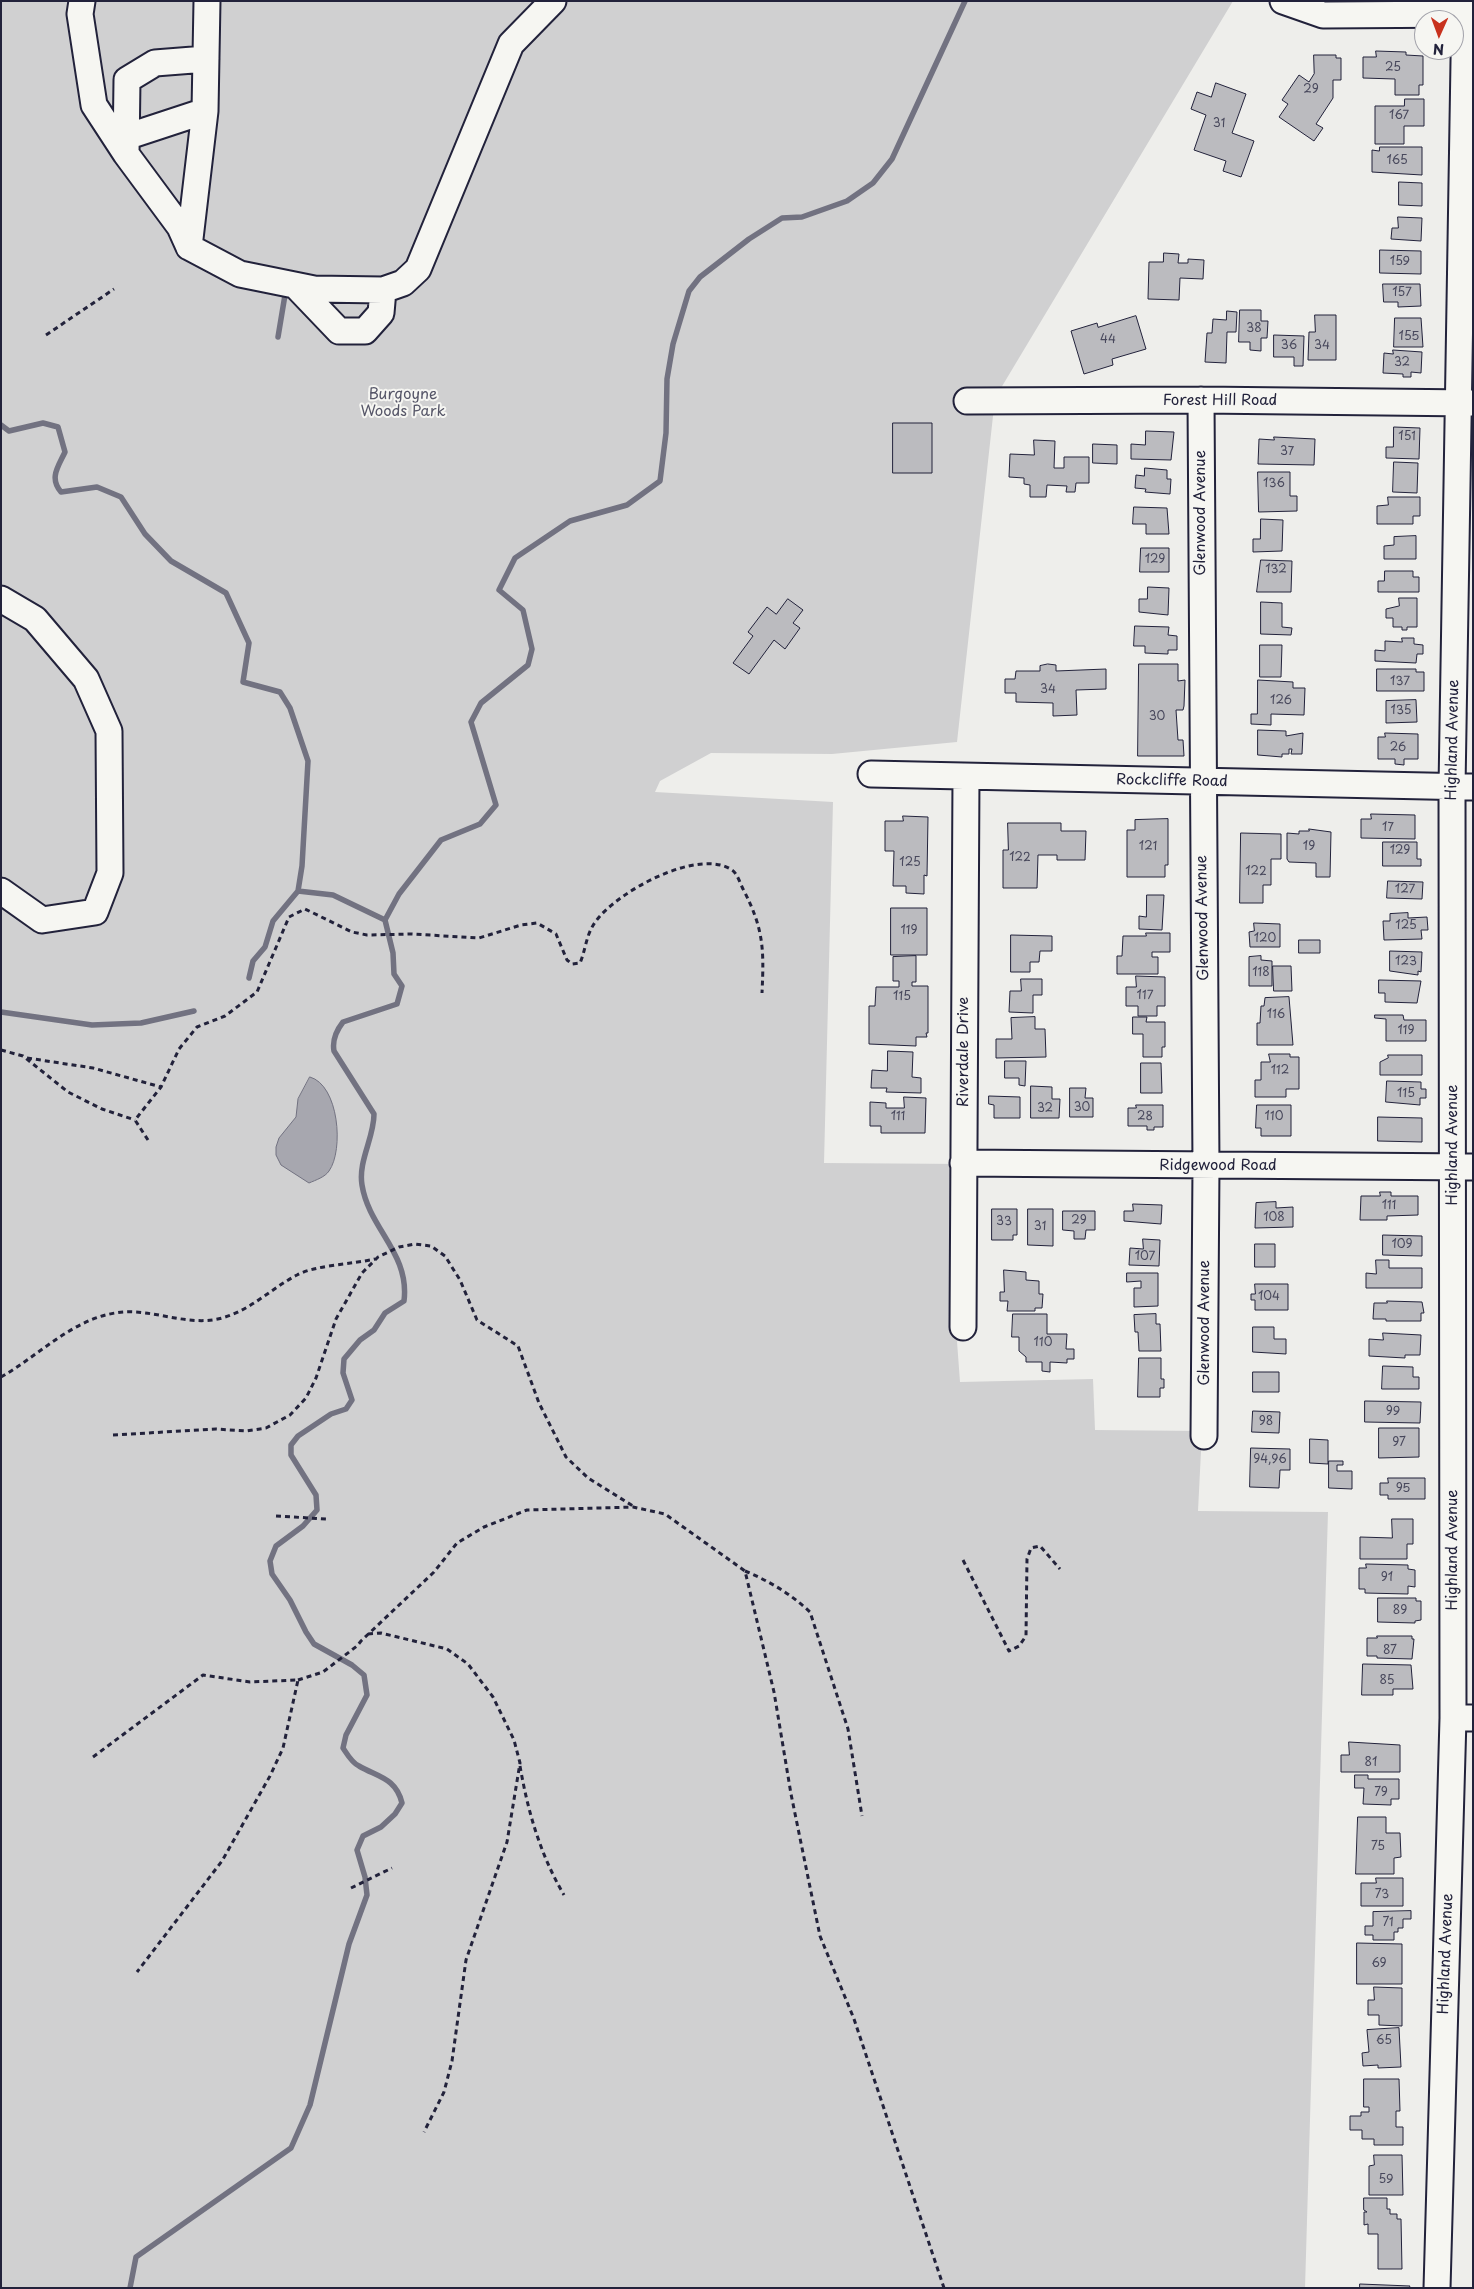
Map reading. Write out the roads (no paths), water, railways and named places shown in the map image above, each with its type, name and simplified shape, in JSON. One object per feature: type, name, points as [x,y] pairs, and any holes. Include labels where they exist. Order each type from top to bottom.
[{"type":"street","points":[[82,1],[80,14],[94,105],[126,145],[180,227],[189,247],[240,274],[314,289],[384,290],[403,283],[418,269],[512,44],[553,1]]},
{"type":"street","points":[[189,247],[205,111],[207,1]]},
{"type":"street","points":[[1284,1],[1323,14],[1468,10]]},
{"type":"street","name":"Highland Avenue","points":[[1437,2288],[1463,1718],[1462,787],[1468,10]]},
{"type":"street","points":[[126,145],[127,80],[155,63],[206,59]]},
{"type":"street","points":[[126,145],[205,111]]},
{"type":"street","points":[[296,286],[339,331],[365,331],[381,313],[384,290]]},
{"type":"street","name":"Forest Hill Road","points":[[967,401],[1201,400],[1465,403]]},
{"type":"street","name":"Glenwood Avenue","points":[[1201,400],[1206,1166],[1204,1436]]},
{"type":"street","points":[[1,599],[35,619],[86,679],[109,731],[110,873],[95,912],[42,920],[1,891]]},
{"type":"street","name":"Rockcliffe Road","points":[[871,774],[1462,787]]},
{"type":"street","name":"Riverdale Drive","points":[[963,1327],[966,776]]},
{"type":"street","name":"Ridgewood Road","points":[[964,1163],[1463,1167]]},
{"type":"waterway","points":[[130,2288],[136,2257],[291,2148],[310,2105],[349,1944],[367,1895],[365,1877],[357,1850],[363,1836],[381,1827],[395,1814],[402,1803],[391,1783],[356,1765],[343,1748],[346,1735],[367,1695],[364,1675],[352,1665],[314,1644],[290,1600],[272,1574],[270,1561],[276,1546],[303,1526],[317,1510],[316,1495],[291,1455],[291,1445],[298,1436],[331,1414],[346,1409],[352,1400],[343,1373],[344,1359],[360,1340],[374,1330],[385,1313],[404,1301],[404,1284],[401,1269],[372,1215],[362,1185],[362,1167],[372,1132],[374,1114],[334,1051],[335,1036],[343,1022],[397,1004],[402,986],[394,974],[393,953],[385,920],[399,894],[441,840],[480,824],[496,805],[471,722],[481,703],[528,665],[532,649],[523,610],[499,590],[515,558],[570,521],[627,505],[660,481],[666,433],[667,379],[673,344],[689,291],[700,277],[749,239],[782,218],[802,217],[847,201],[873,183],[892,159],[965,1]]},
{"type":"waterway","points":[[278,337],[286,289]]},
{"type":"waterway","points":[[1,425],[9,431],[43,423],[58,427],[65,452],[55,477],[57,487],[61,492],[97,487],[121,497],[145,534],[171,561],[226,593],[249,643],[243,682],[280,692],[290,708],[308,761],[302,866],[298,891],[333,895],[385,920]]},
{"type":"waterway","points":[[249,978],[253,961],[265,947],[273,921],[298,891]]},
{"type":"waterway","points":[[1,1012],[92,1025],[141,1023],[194,1011]]},
{"type":"park label","name":"Burgoyne Woods Park","points":[[403,404]]}]
